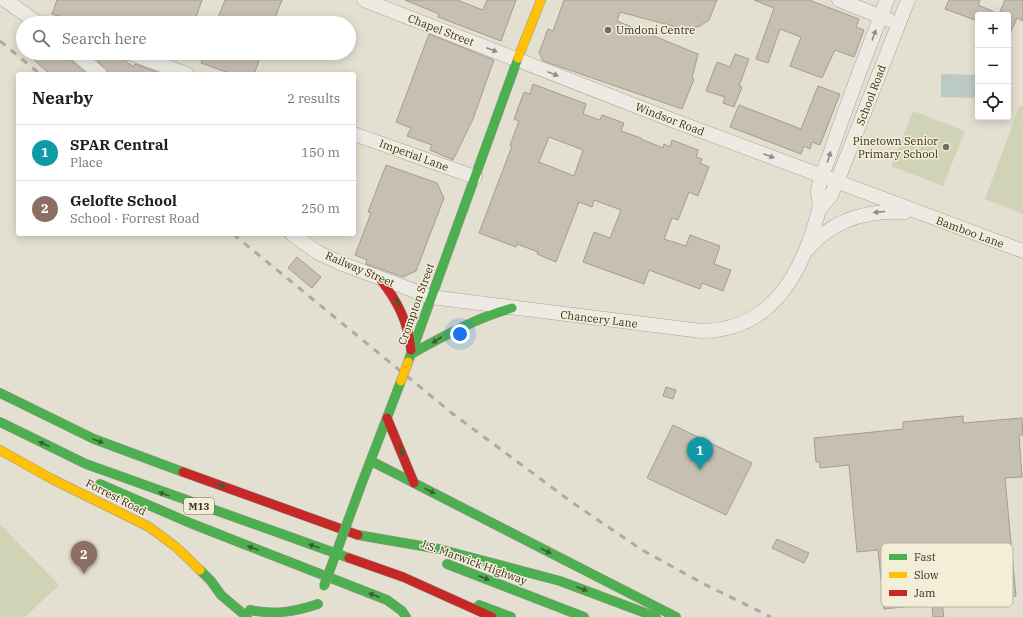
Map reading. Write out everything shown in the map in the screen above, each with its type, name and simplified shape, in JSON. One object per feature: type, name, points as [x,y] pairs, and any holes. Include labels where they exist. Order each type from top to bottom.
[{"type":"main road","name":"Crompton Street","points":[[314,617],[370,461],[410,358],[517,60],[541,0]]},
{"type":"main road","points":[[381,280],[397,300],[407,320],[410,358],[454,330],[487,315],[512,308]]},
{"type":"main road","name":"M13","points":[[0,393],[94,439],[354,534]]},
{"type":"main road","points":[[387,418],[395,434],[414,483]]},
{"type":"main road","name":"M13","points":[[0,422],[94,467],[170,496],[403,576],[511,617]]},
{"type":"main road","name":"Forrest Road","points":[[0,450],[50,478],[149,527],[176,547],[212,581],[225,589],[249,613],[260,617]]},
{"type":"main road","points":[[370,461],[676,617]]},
{"type":"main road","points":[[94,481],[190,523],[387,600],[402,611],[406,617]]},
{"type":"main road","points":[[354,534],[440,549],[560,581],[656,617]]},
{"type":"main road","name":"J.S. Marwick Highway","points":[[354,534],[421,556]]},
{"type":"main road","name":"J.S. Marwick Highway","points":[[436,560],[584,617]]},
{"type":"main road","points":[[403,576],[492,617]]},
{"type":"main road","points":[[249,613],[284,614],[318,604],[318,617]]},
{"type":"street","points":[[5,0],[28,16]]},
{"type":"street","name":"Chapel Street","points":[[364,0],[517,60]]},
{"type":"street","points":[[839,0],[899,24]]},
{"type":"street","name":"School Road","points":[[820,208],[818,191],[887,0]]},
{"type":"street","name":"School Road","points":[[763,313],[782,292],[794,274],[820,208],[830,197],[837,182],[908,0]]},
{"type":"street","points":[[83,60],[98,72]]},
{"type":"street","points":[[148,60],[181,72]]},
{"type":"street","name":"Windsor Road","points":[[517,60],[823,177]]},
{"type":"street","name":"Imperial Lane","points":[[356,135],[475,177]]},
{"type":"street","name":"Bamboo Lane","points":[[823,177],[1023,251]]},
{"type":"street","name":"Bamboo Lane","points":[[803,254],[820,236],[845,220],[862,214],[880,212],[918,213]]},
{"type":"street","name":"Railway Street","points":[[295,236],[317,252],[381,280],[432,297]]},
{"type":"street","name":"Chancery Lane","points":[[432,297],[701,331],[725,330],[745,324],[763,313]]},
{"type":"green space","points":[[1020,105],[1023,107],[1023,214],[985,199]]},
{"type":"green space","points":[[913,111],[965,131],[943,186],[891,166]]},
{"type":"green space","points":[[0,524],[59,585],[25,617],[0,617]]},
{"type":"shaded area","points":[[941,74],[975,75],[975,98],[941,97]]},
{"type":"building","points":[[57,0],[202,0],[196,16],[58,16],[52,14]]},
{"type":"building","points":[[225,0],[282,0],[276,16],[219,16]]},
{"type":"building","points":[[405,0],[457,0],[483,10],[487,0],[516,0],[501,41],[438,17],[439,14]]},
{"type":"building","points":[[564,0],[717,0],[709,20],[700,26],[692,28],[684,29],[620,12],[617,21],[698,54],[692,78],[694,79],[682,109],[543,61],[539,53],[548,29],[553,31]]},
{"type":"building","points":[[754,0],[809,0],[859,19],[856,27],[864,30],[854,57],[835,50],[822,78],[790,66],[801,37],[780,29],[768,63],[756,59],[774,8]]},
{"type":"building","points":[[949,0],[980,0],[978,5],[994,12],[975,12],[975,20],[945,9]]},
{"type":"building","points":[[1005,0],[1023,0],[1023,21],[1017,18],[1011,31],[1011,12],[1000,12]]},
{"type":"building","points":[[429,34],[494,60],[473,119],[453,160],[430,150],[432,145],[407,136],[411,128],[396,122]]},
{"type":"building","points":[[735,54],[749,59],[739,86],[742,87],[734,107],[723,103],[725,97],[706,91],[717,62],[730,67]]},
{"type":"building","points":[[34,60],[70,60],[85,72],[48,72]]},
{"type":"building","points":[[97,60],[124,60],[133,67],[135,64],[157,72],[107,72]]},
{"type":"building","points":[[202,60],[259,60],[255,72],[226,72],[201,63]]},
{"type":"building","points":[[533,84],[586,104],[583,114],[600,120],[602,115],[624,123],[621,131],[663,148],[664,144],[670,147],[672,140],[698,150],[696,157],[702,159],[700,163],[709,167],[698,196],[689,192],[678,220],[672,218],[664,239],[686,246],[690,235],[720,246],[714,264],[731,270],[723,291],[702,283],[700,289],[649,270],[644,284],[583,262],[594,232],[610,238],[621,210],[594,200],[592,207],[579,202],[556,262],[537,254],[538,252],[517,244],[516,247],[479,233],[512,146],[510,145],[519,121],[514,119],[524,92],[530,94]],"holes":[[[549,137],[583,150],[574,176],[539,162]]]},
{"type":"building","points":[[818,86],[840,94],[820,145],[812,142],[810,149],[804,146],[801,154],[730,127],[739,105],[801,129]]},
{"type":"building","points":[[386,165],[437,183],[444,198],[416,271],[403,277],[366,264],[367,260],[355,255],[371,213],[368,212]]},
{"type":"building","points":[[297,257],[321,277],[312,288],[288,268]]},
{"type":"building","points":[[666,387],[676,390],[673,399],[663,396]]},
{"type":"building","points":[[963,416],[963,423],[1022,418],[1023,435],[1019,435],[1022,477],[1005,478],[1011,543],[881,543],[881,580],[878,550],[857,552],[849,465],[820,468],[820,462],[816,462],[814,438],[903,429],[903,422]]},
{"type":"building","points":[[673,425],[752,463],[726,515],[647,478]]},
{"type":"building","points":[[777,539],[809,553],[804,563],[772,548]]},
{"type":"building","points":[[1013,564],[1016,596],[1013,596]]},
{"type":"building","points":[[884,607],[903,607],[884,609]]},
{"type":"building","points":[[932,607],[943,607],[944,617],[933,617]]},
{"type":"railway","points":[[0,41],[16,54]]},
{"type":"railway","points":[[23,60],[38,72]]},
{"type":"railway","points":[[235,236],[453,414],[573,503],[642,550],[704,584],[771,617]]},
{"type":"traffic: fast","points":[[408,362],[518,58]]},
{"type":"traffic: fast","points":[[411,354],[473,322],[512,308]]},
{"type":"traffic: fast","points":[[360,488],[401,381]]},
{"type":"traffic: fast","points":[[0,393],[94,439],[183,472]]},
{"type":"traffic: fast","points":[[0,422],[86,464],[349,558]]},
{"type":"traffic: fast","points":[[371,461],[676,617]]},
{"type":"traffic: fast","points":[[100,484],[190,523],[387,600],[402,611],[406,617]]},
{"type":"traffic: fast","points":[[324,586],[360,488]]},
{"type":"traffic: fast","points":[[358,535],[439,549],[560,581],[656,617]]},
{"type":"traffic: fast","points":[[447,564],[584,617]]},
{"type":"traffic: fast","points":[[200,570],[211,581],[221,595],[247,617]]},
{"type":"traffic: fast","points":[[250,610],[259,612],[284,612],[318,604]]},
{"type":"traffic: fast","points":[[479,605],[511,617]]},
{"type":"traffic: slow","points":[[518,58],[541,0]]},
{"type":"traffic: slow","points":[[401,381],[408,362]]},
{"type":"traffic: slow","points":[[0,450],[50,478],[149,527],[176,547],[200,570]]},
{"type":"traffic: jam","points":[[381,280],[397,304],[405,321],[411,350]]},
{"type":"traffic: jam","points":[[387,418],[414,483]]},
{"type":"traffic: jam","points":[[183,472],[358,535]]},
{"type":"traffic: jam","points":[[349,558],[403,577],[492,617]]},
{"type":"place","name":"Umdoni Centre","points":[[608,30]]},
{"type":"place","name":"Pinetown Senior Primary School","points":[[946,147]]},
{"type":"place","name":"SPAR Central","points":[[700,470]]},
{"type":"place","name":"Gelofte School","points":[[84,574]]}]
